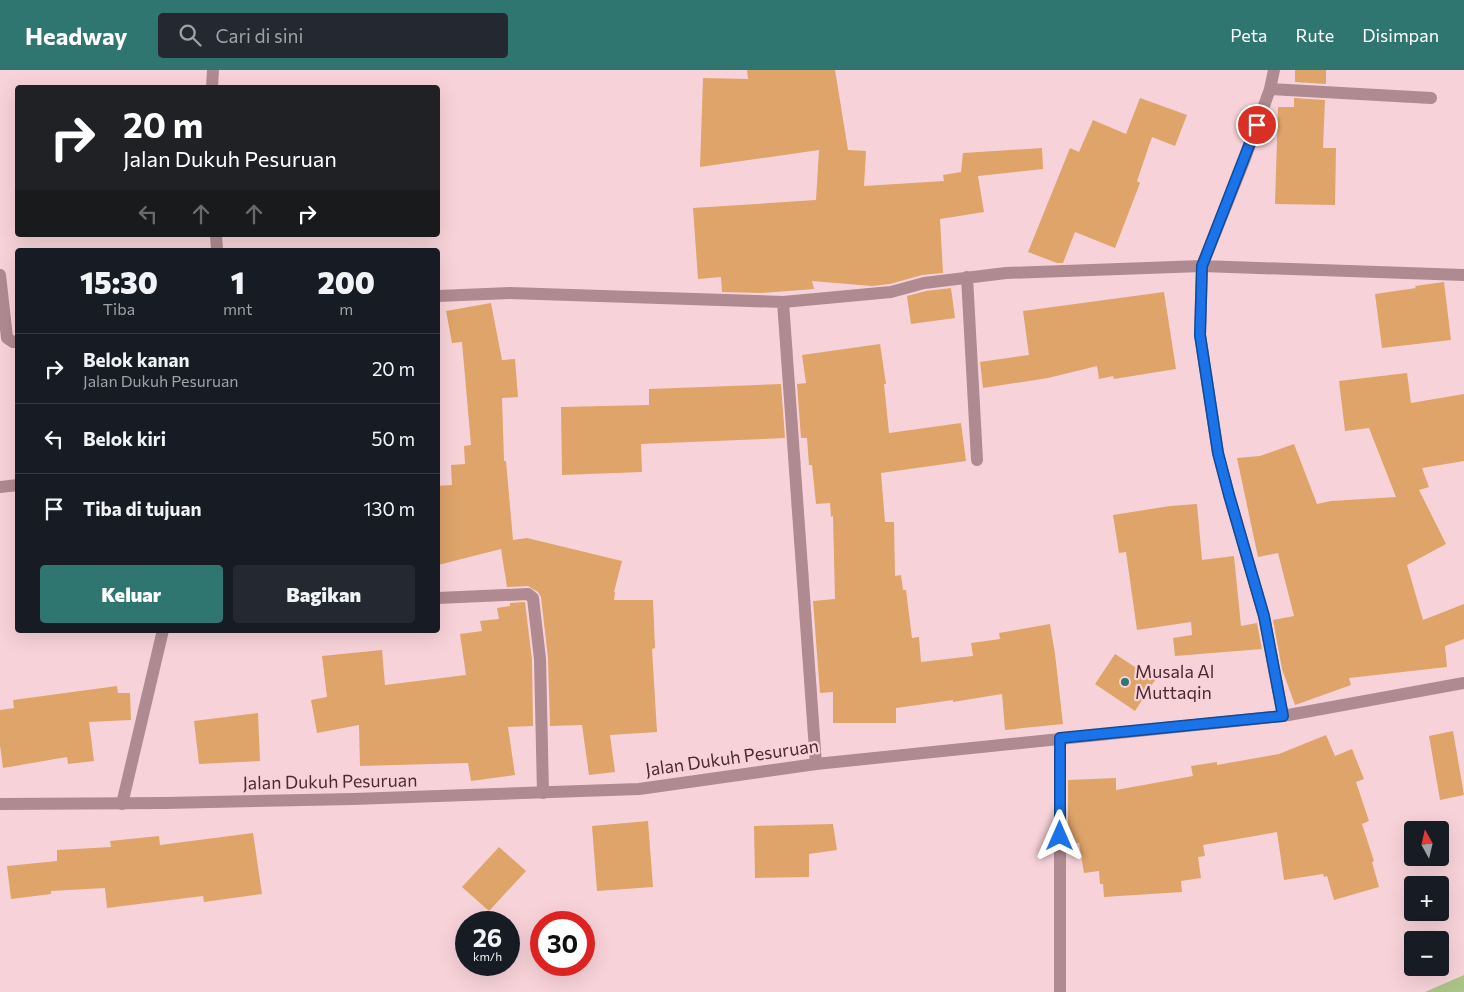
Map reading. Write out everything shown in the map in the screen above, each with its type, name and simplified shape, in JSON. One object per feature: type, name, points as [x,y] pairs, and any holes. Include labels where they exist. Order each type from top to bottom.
[{"type":"street","points":[[212,70],[212,85]]},
{"type":"street","points":[[1274,70],[1270,89],[1244,161],[1202,266],[1200,335],[1218,453],[1264,616],[1283,716]]},
{"type":"street","points":[[1270,89],[1432,98]]},
{"type":"street","points":[[440,296],[510,293],[783,302],[891,292],[924,283],[1006,273],[1202,266],[1464,275]]},
{"type":"street","points":[[0,275],[7,338],[15,342]]},
{"type":"street","points":[[967,277],[977,460]]},
{"type":"street","points":[[783,302],[816,764]]},
{"type":"street","points":[[0,486],[15,485]]},
{"type":"street","points":[[440,598],[528,594],[533,598],[540,659],[543,793]]},
{"type":"street","points":[[122,804],[162,633]]},
{"type":"street","name":"Jalan Dukuh Pesuruan","points":[[0,804],[353,800],[639,789],[816,764],[1283,716],[1464,683]]},
{"type":"street","points":[[1060,738],[1060,992]]},
{"type":"green space","points":[[1464,975],[1464,992],[1425,992]]},
{"type":"building","points":[[747,70],[835,70],[848,150],[866,151],[864,186],[944,181],[943,175],[961,172],[963,153],[1042,148],[1043,169],[978,176],[984,212],[940,219],[943,273],[922,275],[890,284],[872,286],[812,281],[814,289],[762,293],[722,292],[721,277],[698,279],[693,208],[816,200],[819,150],[700,167],[703,78],[748,79]]},
{"type":"building","points":[[1295,70],[1326,70],[1326,84],[1295,82]]},
{"type":"building","points":[[1140,98],[1187,115],[1175,146],[1152,137],[1137,181],[1140,183],[1115,248],[1075,232],[1063,263],[1057,263],[1028,252],[1070,148],[1079,152],[1093,120],[1126,134]]},
{"type":"building","points":[[1294,98],[1325,100],[1323,148],[1336,148],[1335,205],[1275,204],[1278,107],[1294,107]]},
{"type":"building","points":[[1444,282],[1451,340],[1382,348],[1375,294]]},
{"type":"building","points":[[951,288],[955,318],[911,324],[907,296],[926,291]]},
{"type":"building","points":[[1164,292],[1176,369],[1114,379],[1113,376],[1099,379],[1097,366],[1048,378],[983,388],[980,362],[1029,355],[1023,311]]},
{"type":"building","points":[[491,303],[502,360],[515,359],[518,397],[502,398],[504,461],[506,461],[513,540],[527,538],[622,561],[614,592],[614,600],[653,600],[655,648],[652,649],[657,732],[610,735],[615,772],[589,775],[582,725],[550,726],[548,658],[541,597],[538,592],[528,586],[507,587],[501,549],[440,564],[440,486],[452,485],[451,465],[465,464],[464,446],[471,445],[462,342],[452,343],[446,311]]},
{"type":"building","points":[[880,344],[886,384],[884,384],[889,433],[961,423],[966,461],[881,473],[885,522],[894,522],[895,576],[901,575],[903,590],[906,590],[912,638],[919,637],[921,662],[973,656],[971,643],[1000,639],[999,633],[1050,624],[1063,724],[1005,730],[1002,694],[953,702],[953,700],[896,708],[896,723],[833,723],[833,692],[820,693],[813,601],[835,599],[833,516],[831,517],[830,503],[816,504],[812,465],[809,465],[807,438],[801,438],[797,384],[806,383],[802,355]]},
{"type":"building","points":[[1407,373],[1411,403],[1464,394],[1464,461],[1422,468],[1429,487],[1419,490],[1446,544],[1407,565],[1423,620],[1464,604],[1464,639],[1445,646],[1447,667],[1349,678],[1351,685],[1295,705],[1282,669],[1273,620],[1294,616],[1278,553],[1258,557],[1237,458],[1260,456],[1294,444],[1317,504],[1331,501],[1396,497],[1369,428],[1345,431],[1339,381]]},
{"type":"building","points":[[781,384],[785,438],[641,444],[642,472],[562,475],[561,407],[649,405],[649,389]]},
{"type":"building","points":[[1197,504],[1202,560],[1234,556],[1241,626],[1257,623],[1262,649],[1175,656],[1173,638],[1192,635],[1191,622],[1137,630],[1126,552],[1119,553],[1113,515],[1170,506]]},
{"type":"building","points":[[525,602],[532,660],[533,726],[508,727],[515,775],[471,781],[468,763],[360,766],[359,725],[317,733],[311,700],[327,697],[322,656],[382,650],[385,685],[466,675],[460,634],[482,631],[480,621],[499,619],[497,608],[510,606],[510,603]]},
{"type":"building","name":"Musala Al Muttaqin","points":[[1115,654],[1155,680],[1135,711],[1095,684]]},
{"type":"building","points":[[117,686],[118,693],[130,693],[131,720],[89,722],[94,761],[68,764],[67,757],[3,768],[0,745],[0,710],[14,708],[13,700]]},
{"type":"building","points":[[258,713],[260,761],[199,764],[194,721]]},
{"type":"building","points":[[1453,731],[1464,795],[1440,800],[1429,736]]},
{"type":"building","points":[[1326,735],[1335,756],[1352,749],[1364,779],[1356,782],[1369,821],[1362,824],[1374,861],[1372,862],[1379,887],[1334,900],[1327,876],[1324,877],[1323,874],[1284,880],[1277,832],[1203,845],[1205,856],[1198,857],[1201,878],[1181,881],[1182,892],[1104,897],[1099,871],[1084,873],[1079,843],[1068,843],[1068,780],[1116,778],[1116,790],[1193,776],[1191,766],[1217,762],[1217,765],[1279,754]]},
{"type":"building","points":[[648,821],[653,887],[597,891],[592,826]]},
{"type":"building","points":[[833,824],[837,850],[809,854],[809,877],[755,878],[754,826]]},
{"type":"building","points":[[253,833],[262,894],[204,902],[203,896],[107,908],[105,888],[51,891],[51,894],[11,899],[7,866],[57,861],[57,850],[111,847],[110,841],[159,836],[160,845]]},
{"type":"building","points":[[499,847],[526,871],[489,911],[462,887]]},
{"type":"place","name":"Musala Al Muttaqin","points":[[1125,682]]},
{"type":"route","points":[[1060,836],[1060,738],[1283,716],[1264,616],[1218,453],[1200,335],[1202,266],[1257,125]]}]
